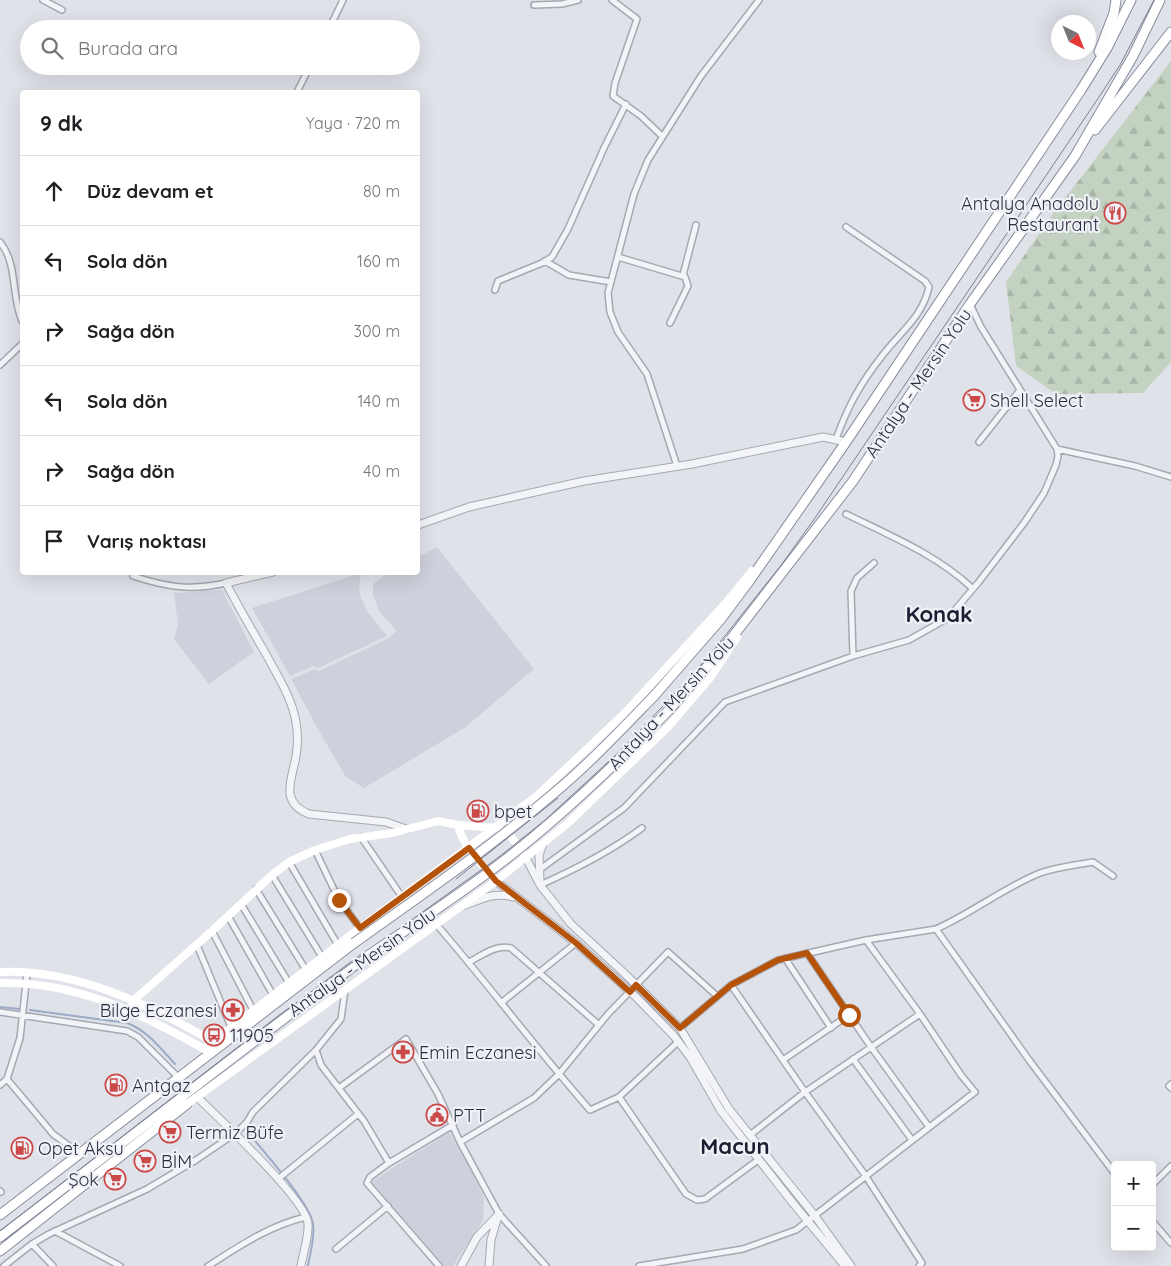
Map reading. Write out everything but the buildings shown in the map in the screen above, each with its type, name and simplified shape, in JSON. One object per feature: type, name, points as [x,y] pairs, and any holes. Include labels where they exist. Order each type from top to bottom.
[{"type":"highway","points":[[1081,90],[1102,46],[1114,13],[1116,0]]},
{"type":"highway","name":"Antalya - Mersin Yolu","points":[[0,1214],[354,943],[462,867],[547,799],[586,764],[654,696],[721,619],[781,535],[841,440],[1081,90],[1107,48],[1131,0]]},
{"type":"highway","name":"Antalya - Mersin Yolu","points":[[0,1237],[138,1133],[269,1029],[366,957],[483,877],[522,847],[601,777],[668,710],[727,644],[853,481],[970,304],[1075,156],[1133,56],[1160,0]]},
{"type":"highway","points":[[1075,156],[1171,32]]},
{"type":"highway","points":[[189,1070],[204,1049]]},
{"type":"highway","points":[[138,1133],[188,1104]]},
{"type":"highway","points":[[0,1251],[188,1104]]},
{"type":"main road","points":[[0,982],[69,990],[129,1010],[168,1028],[204,1049],[360,928],[537,796],[625,713],[724,605],[781,535]]},
{"type":"main road","points":[[188,1104],[496,881],[543,844],[610,784],[668,727],[710,678],[755,609]]},
{"type":"main road","points":[[129,1010],[134,1000],[197,945],[272,875],[289,862],[315,850],[350,839],[438,821],[458,825],[496,828],[510,835],[526,858]]},
{"type":"main road","points":[[458,825],[469,848],[496,881]]},
{"type":"main road","points":[[0,972],[44,975],[72,981],[134,1000],[172,1018],[212,1041]]},
{"type":"street","points":[[44,0],[62,10]]},
{"type":"street","points":[[333,20],[343,0]]},
{"type":"street","points":[[534,5],[562,4],[578,0]]},
{"type":"street","points":[[612,0],[636,19],[615,83],[613,96],[626,104],[662,136]]},
{"type":"street","points":[[677,466],[647,374],[622,339],[610,312],[608,293],[634,194],[648,160],[701,76],[759,0]]},
{"type":"street","points":[[298,90],[306,75]]},
{"type":"street","points":[[495,290],[498,281],[552,257],[561,243],[626,104]]},
{"type":"street","points":[[683,275],[696,225]]},
{"type":"street","points":[[420,524],[469,507],[584,481],[677,466],[823,437],[841,440],[847,411],[857,391],[895,339],[917,317],[926,299],[929,287],[925,281],[846,227]]},
{"type":"street","points":[[0,242],[10,260],[20,314]]},
{"type":"street","points":[[618,257],[683,275],[688,281],[688,286],[670,323]]},
{"type":"street","points":[[545,261],[569,275],[612,282]]},
{"type":"street","points":[[538,870],[624,808],[725,702],[853,656],[909,640],[948,618],[1024,523],[1044,493],[1056,465],[1057,449],[981,327],[970,304]]},
{"type":"street","points":[[0,366],[20,346]]},
{"type":"street","points":[[979,442],[1020,390]]},
{"type":"street","points":[[1057,449],[1135,466],[1171,477]]},
{"type":"street","points":[[846,514],[919,550],[972,588]]},
{"type":"street","points":[[853,656],[850,591],[857,578],[874,563]]},
{"type":"street","points":[[133,576],[170,587],[208,587],[260,575]]},
{"type":"street","points":[[226,583],[286,692],[294,712],[298,734],[296,755],[289,785],[290,795],[294,804],[300,810],[309,814],[386,822],[406,829]]},
{"type":"street","points":[[540,885],[570,872],[614,847],[642,828]]},
{"type":"street","points":[[361,837],[402,897]]},
{"type":"street","points":[[540,885],[539,855],[543,844]]},
{"type":"street","points":[[315,850],[339,900],[360,928]]},
{"type":"street","points":[[526,858],[540,885],[571,924],[680,1028],[729,1108],[815,1216],[851,1266]]},
{"type":"street","points":[[289,862],[338,945]]},
{"type":"street","points":[[680,1028],[731,985],[778,960],[866,940],[936,929],[1020,883],[1050,870],[1093,862],[1113,876]]},
{"type":"street","points":[[272,875],[322,957]]},
{"type":"street","points":[[496,881],[576,943],[630,992],[679,1041],[721,1111],[758,1160],[845,1266]]},
{"type":"street","points":[[256,889],[306,970]]},
{"type":"street","points":[[459,908],[488,896],[504,894],[517,898]]},
{"type":"street","points":[[241,904],[289,983]]},
{"type":"street","points":[[228,916],[273,995]]},
{"type":"street","points":[[436,924],[590,1110],[619,1097],[679,1041]]},
{"type":"street","points":[[936,929],[1029,1060],[1111,1169]]},
{"type":"street","points":[[212,931],[253,1010]]},
{"type":"street","points":[[639,1266],[743,1249],[796,1230],[974,1092],[866,940]]},
{"type":"street","points":[[501,1003],[576,943]]},
{"type":"street","points":[[197,945],[231,1027]]},
{"type":"street","points":[[468,962],[496,948],[508,947],[599,1025]]},
{"type":"street","points":[[460,1142],[534,1098],[559,1074],[599,1025],[668,952],[717,996]]},
{"type":"street","points":[[807,953],[871,1047],[929,1127]]},
{"type":"street","points":[[785,958],[831,1028]]},
{"type":"street","points":[[0,1085],[7,1079],[20,1038],[27,974]]},
{"type":"street","points":[[731,985],[865,1175],[922,1263],[919,1266]]},
{"type":"street","points":[[6,1266],[32,1244],[54,1231],[147,1190],[196,1160],[236,1132],[247,1122],[253,1112],[316,1050],[340,1018],[345,990]]},
{"type":"street","points":[[0,1012],[127,1031],[138,1037],[179,1078]]},
{"type":"street","points":[[750,1135],[805,1092],[920,1014]]},
{"type":"street","points":[[783,1060],[849,1015]]},
{"type":"street","points":[[339,1088],[406,1039],[420,1061],[460,1142],[499,1214],[546,1266]]},
{"type":"street","points":[[316,1050],[321,1065],[358,1114],[389,1163]]},
{"type":"street","points":[[853,1059],[912,1140]]},
{"type":"street","points":[[7,1079],[53,1134],[80,1154]]},
{"type":"street","points":[[1171,1084],[1169,1086],[1171,1088]]},
{"type":"street","points":[[619,1097],[686,1194],[693,1199],[705,1199],[758,1160]]},
{"type":"street","points":[[198,1098],[236,1132],[279,1178],[300,1206],[308,1224],[301,1266]]},
{"type":"street","points":[[279,1178],[358,1114]]},
{"type":"street","points":[[439,1266],[367,1183],[370,1177],[389,1163],[453,1125]]},
{"type":"street","points":[[1156,1181],[1171,1166]]},
{"type":"street","points":[[336,1249],[388,1206]]},
{"type":"street","points":[[461,1266],[476,1237],[499,1214]]},
{"type":"street","points":[[489,1266],[491,1240],[499,1214]]},
{"type":"street","points":[[208,1266],[270,1230],[292,1220],[306,1217]]},
{"type":"street","points":[[1156,1226],[1171,1243]]},
{"type":"street","points":[[54,1231],[120,1266]]},
{"type":"street","points":[[32,1244],[53,1266]]},
{"type":"shaded area","points":[[437,547],[534,669],[464,728],[364,788],[346,777],[291,679],[315,669],[319,671],[389,638],[397,631],[379,611],[373,595],[373,584],[385,575],[420,575],[420,556]]},
{"type":"shaded area","points":[[355,575],[361,575],[359,586],[361,598],[367,611],[387,636],[318,668],[314,666],[290,676],[252,608]]},
{"type":"shaded area","points":[[222,590],[254,652],[209,684],[174,639],[178,625],[174,593]]},
{"type":"shaded area","points":[[449,1132],[466,1160],[484,1197],[483,1221],[453,1266],[444,1266],[372,1183]]},
{"type":"green space","points":[[1171,61],[1171,362],[1143,393],[1056,394],[1016,366],[1006,282],[1052,215]]},
{"type":"waterway","points":[[0,1007],[20,1009]]},
{"type":"waterway","points":[[30,1010],[127,1023],[147,1035],[175,1064]]},
{"type":"waterway","points":[[247,1131],[295,1190],[310,1215],[313,1224],[313,1235],[308,1266]]},
{"type":"tram line","points":[[0,1231],[278,1016],[499,857],[544,821],[620,751],[663,706],[709,656],[782,564],[815,518],[1120,65],[1154,0]]},
{"type":"tram line","points":[[456,879],[558,798]]},
{"type":"place","name":"Antalya Anadolu Restaurant","points":[[1115,213]]},
{"type":"place","name":"Shell Select","points":[[974,400]]},
{"type":"place","name":"bpet","points":[[478,811]]},
{"type":"place","name":"Bilge Eczanesi","points":[[233,1010]]},
{"type":"place","name":"11905","points":[[214,1035]]},
{"type":"place","name":"Emin Eczanesi","points":[[403,1052]]},
{"type":"place","name":"Antgaz","points":[[116,1085]]},
{"type":"place","name":"PTT","points":[[437,1115]]},
{"type":"place","name":"Termiz Büfe","points":[[170,1132]]},
{"type":"place","name":"Opet Aksu","points":[[22,1148]]},
{"type":"place","name":"BİM","points":[[145,1161]]},
{"type":"place","name":"Şok","points":[[115,1179]]},
{"type":"district","name":"Konak","points":[[939,614]]},
{"type":"district","name":"Macun","points":[[735,1146]]},
{"type":"route","points":[[339,900],[360,928],[469,848],[496,881],[576,943],[630,992],[636,985],[680,1028],[731,985],[778,960],[807,953],[849,1015]]}]
